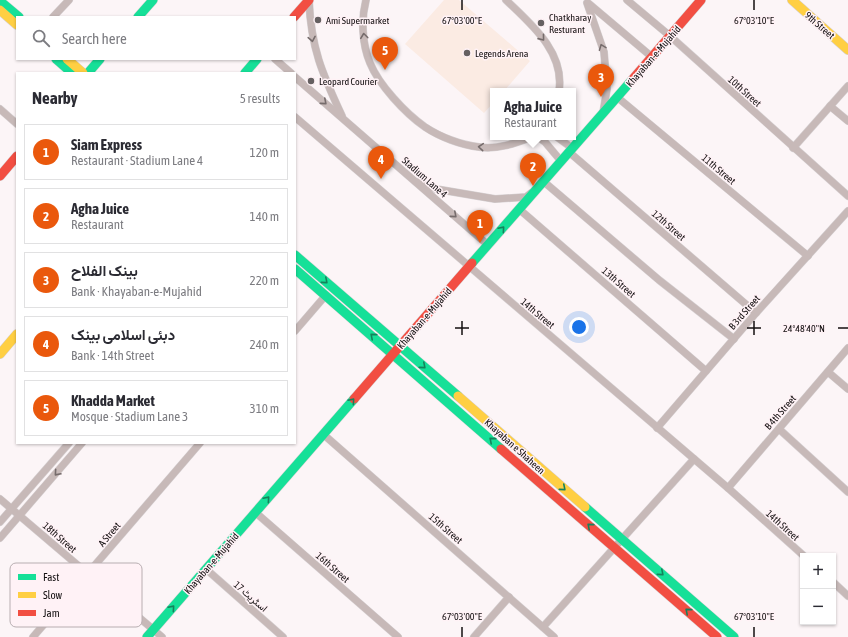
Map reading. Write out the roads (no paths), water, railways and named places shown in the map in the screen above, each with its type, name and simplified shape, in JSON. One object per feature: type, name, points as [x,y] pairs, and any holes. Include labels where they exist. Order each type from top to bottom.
[{"type":"main road","points":[[139,16],[153,0]]},
{"type":"main road","points":[[295,16],[309,0]]},
{"type":"main road","name":"Khayaban-e-Mujahid","points":[[147,637],[701,0]]},
{"type":"main road","name":"9th Street","points":[[792,0],[848,50]]},
{"type":"main road","points":[[0,1],[18,16]]},
{"type":"main road","points":[[0,10],[16,24]]},
{"type":"main road","points":[[57,60],[71,72]]},
{"type":"main road","points":[[68,60],[82,72]]},
{"type":"main road","points":[[89,72],[99,60]]},
{"type":"main road","points":[[246,72],[256,60]]},
{"type":"main road","points":[[0,176],[16,157]]},
{"type":"main road","name":"Khayaban e Shaheen","points":[[296,256],[734,637]]},
{"type":"main road","name":"Khayaban e Shaheen","points":[[296,270],[717,637]]},
{"type":"main road","points":[[0,354],[16,335]]},
{"type":"street","points":[[54,16],[69,0]]},
{"type":"street","points":[[309,0],[310,21],[318,61],[324,78],[344,119]]},
{"type":"street","points":[[366,0],[363,23],[365,46],[369,62],[386,89],[410,114],[426,127],[439,134],[480,147],[503,146],[524,140]]},
{"type":"street","points":[[506,0],[533,27],[554,53],[558,67],[559,88]]},
{"type":"street","name":"10th Street","points":[[627,0],[670,36],[848,196]]},
{"type":"street","points":[[586,1],[652,57]]},
{"type":"street","points":[[586,1],[604,52],[607,89],[603,113]]},
{"type":"street","points":[[276,60],[290,72]]},
{"type":"street","name":"Stadium Lane 4","points":[[296,78],[488,245]]},
{"type":"street","points":[[794,148],[848,86]]},
{"type":"street","name":"11th Street","points":[[617,97],[808,256]]},
{"type":"street","points":[[830,106],[848,121]]},
{"type":"street","points":[[0,109],[16,123]]},
{"type":"street","name":"14th Street","points":[[296,118],[728,488],[801,553]]},
{"type":"street","points":[[548,140],[561,161]]},
{"type":"street","name":"12th Street","points":[[560,140],[756,313]]},
{"type":"street","points":[[412,178],[436,189],[495,199],[526,198],[542,183],[734,339]]},
{"type":"street","name":"13th Street","points":[[519,209],[706,371]]},
{"type":"street","name":"B 3rd Street","points":[[657,428],[756,313],[848,211]]},
{"type":"street","points":[[296,330],[326,295]]},
{"type":"street","name":"B 4th Street","points":[[728,488],[848,348]]},
{"type":"street","points":[[828,372],[848,389]]},
{"type":"street","points":[[779,429],[848,492]]},
{"type":"street","name":"15th Street","points":[[323,434],[554,637]]},
{"type":"street","points":[[0,522],[68,444]]},
{"type":"street","points":[[0,538],[81,444]]},
{"type":"street","name":"A Street","points":[[97,563],[199,444]]},
{"type":"street","points":[[543,627],[694,459]]},
{"type":"street","name":"18th Street","points":[[0,499],[75,563]]},
{"type":"street","name":"16th Street","points":[[256,512],[398,637]]},
{"type":"street","name":"اسٹریٹ 17","points":[[206,569],[283,637]]},
{"type":"street","points":[[836,585],[848,596]]},
{"type":"street","points":[[474,637],[509,597]]},
{"type":"street","name":"18th Street","points":[[142,621],[162,637]]},
{"type":"street","name":"A Street","points":[[33,637],[42,627]]},
{"type":"place","name":"Ami Supermarket","points":[[318,20]]},
{"type":"place","name":"Chatkharay Resturant","points":[[541,23]]},
{"type":"place","name":"Legends Arena","points":[[467,53]]},
{"type":"place","name":"Khadda Market","points":[[385,70]]},
{"type":"place","name":"Leopard Courier","points":[[311,81]]},
{"type":"place","name":"بینک الفلاح","points":[[601,97]]},
{"type":"place","name":"دبئی اسلامی بینک","points":[[381,179]]},
{"type":"place","name":"Agha Juice","points":[[533,186]]},
{"type":"place","name":"Siam Express","points":[[480,243]]}]
